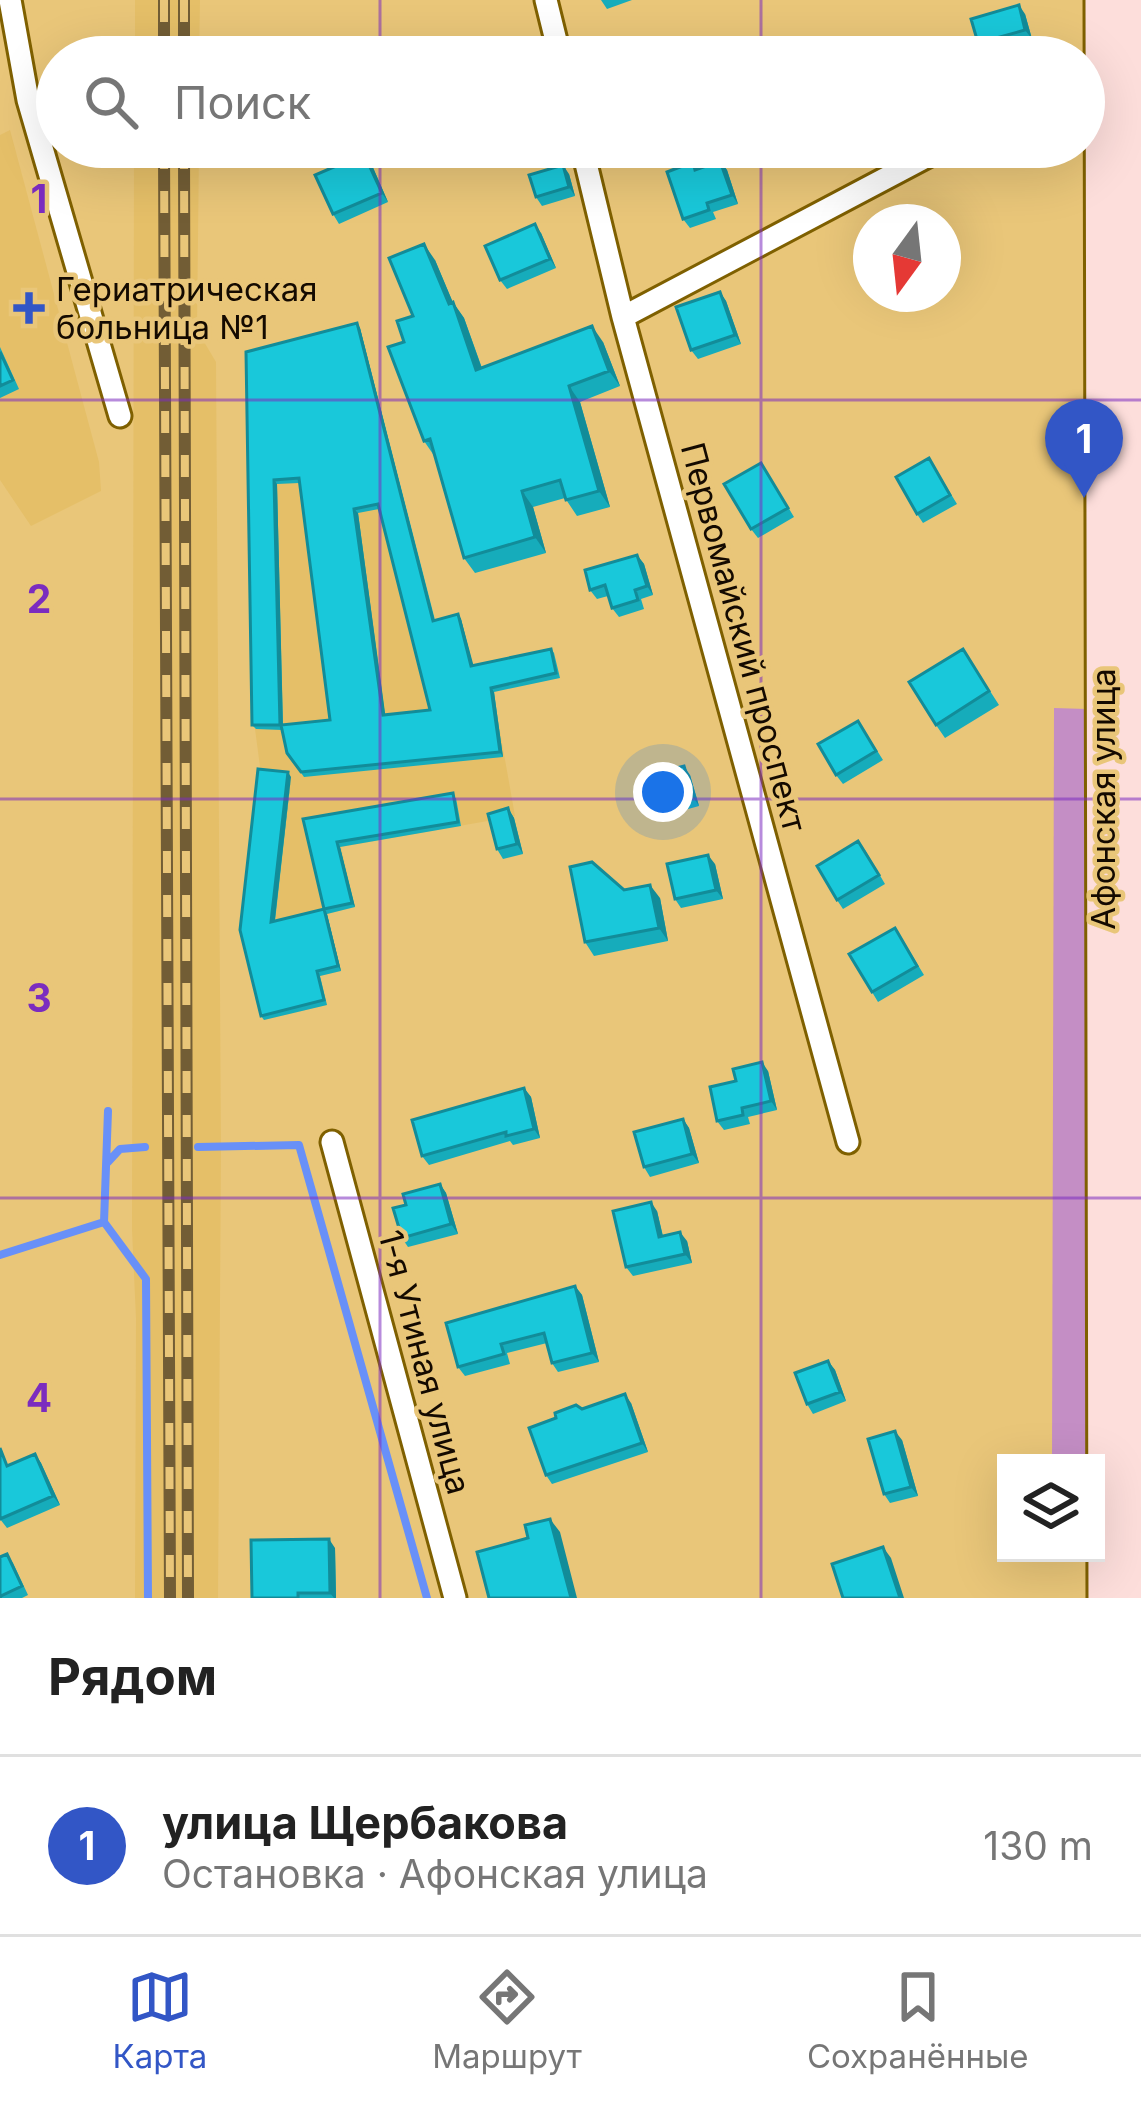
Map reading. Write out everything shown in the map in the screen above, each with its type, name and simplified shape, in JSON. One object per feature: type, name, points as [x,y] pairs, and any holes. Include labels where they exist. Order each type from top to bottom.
[{"type":"street","points":[[10,0],[36,127]]},
{"type":"street","points":[[546,0],[555,36]]},
{"type":"street","name":"Афонская улица","points":[[1098,36],[1102,0]]},
{"type":"street","name":"Афонская улица","points":[[1105,1598],[1130,0]]},
{"type":"street","points":[[48,168],[120,416]]},
{"type":"street","name":"Первомайский проспект","points":[[587,168],[623,317],[848,1142]]},
{"type":"street","points":[[623,317],[905,168]]},
{"type":"street","name":"Афонская улица","points":[[1102,168],[1124,386],[1129,1598]]},
{"type":"street","name":"1-я Утиная улица","points":[[332,1142],[455,1598]]},
{"type":"shaded area","points":[[135,0],[200,0],[199,36],[135,36]]},
{"type":"shaded area","name":"Гериатрическая больница №1","points":[[10,130],[99,462],[101,491],[31,526],[0,480],[0,135]]},
{"type":"shaded area","points":[[134,168],[199,168],[197,330],[216,362],[221,1151],[218,1598],[135,1598]]},
{"type":"shaded area","points":[[360,328],[436,625],[461,619],[477,680],[496,709],[515,816],[341,847],[355,907],[327,914],[341,971],[320,976],[327,1005],[264,1020],[244,934],[261,774],[255,729],[249,356]]},
{"type":"shaded area","points":[[1054,708],[1087,709],[1088,1454],[1052,1454]]},
{"type":"building","points":[[1019,5],[1025,30],[976,36],[971,19]]},
{"type":"building","points":[[331,168],[370,168],[382,193],[333,214],[315,175]]},
{"type":"building","points":[[564,168],[569,187],[536,197],[529,175]]},
{"type":"building","points":[[722,168],[732,195],[707,203],[709,210],[683,219],[667,172]]},
{"type":"building","points":[[535,224],[550,259],[500,280],[485,246]]},
{"type":"building","points":[[424,244],[449,304],[453,302],[476,370],[592,326],[609,371],[569,386],[599,491],[566,500],[560,480],[522,491],[535,537],[464,558],[430,439],[424,441],[388,347],[404,342],[397,321],[413,316],[389,258]]},
{"type":"building","points":[[720,292],[735,335],[691,350],[676,307]]},
{"type":"building","points":[[357,323],[433,621],[458,614],[471,666],[551,649],[556,673],[491,688],[500,752],[301,772],[287,753],[281,725],[330,720],[299,478],[274,480],[280,725],[252,725],[246,352]],"holes":[[[378,504],[430,710],[383,715],[354,509]]]},
{"type":"building","points":[[0,352],[13,380],[0,386]]},
{"type":"building","points":[[929,458],[950,495],[917,514],[896,477]]},
{"type":"building","points":[[761,463],[788,508],[751,529],[724,484]]},
{"type":"building","points":[[637,555],[647,586],[635,590],[638,600],[612,608],[605,585],[590,590],[585,570]]},
{"type":"building","points":[[963,649],[989,691],[936,725],[909,682]]},
{"type":"building","points":[[858,721],[876,751],[836,775],[818,744]]},
{"type":"building","points":[[684,766],[693,797],[657,807],[648,775]]},
{"type":"building","points":[[258,769],[288,772],[271,922],[324,909],[338,966],[317,971],[324,1000],[261,1016],[240,930]]},
{"type":"building","points":[[453,793],[458,822],[337,842],[352,903],[324,909],[303,819]]},
{"type":"building","points":[[508,808],[517,844],[497,849],[488,814]]},
{"type":"building","points":[[858,841],[879,875],[837,900],[817,866]]},
{"type":"building","points":[[708,855],[716,890],[675,899],[667,864]]},
{"type":"building","points":[[592,862],[624,890],[650,885],[659,928],[585,942],[570,867]]},
{"type":"building","points":[[895,928],[917,966],[872,992],[849,954]]},
{"type":"building","points":[[762,1062],[771,1101],[717,1121],[710,1087],[736,1081],[733,1069]]},
{"type":"building","points":[[524,1088],[534,1129],[506,1136],[506,1132],[422,1156],[412,1120]]},
{"type":"building","points":[[683,1119],[692,1154],[644,1167],[634,1132]]},
{"type":"building","points":[[440,1184],[451,1224],[402,1238],[393,1208],[406,1205],[403,1194]]},
{"type":"building","points":[[651,1202],[659,1237],[680,1232],[685,1254],[626,1267],[613,1211]]},
{"type":"building","points":[[575,1286],[592,1353],[552,1363],[544,1333],[501,1344],[504,1354],[458,1367],[446,1323]]},
{"type":"building","points":[[828,1361],[840,1392],[807,1404],[795,1373]]},
{"type":"building","points":[[625,1394],[642,1443],[546,1475],[529,1428],[576,1405],[582,1409]]},
{"type":"building","points":[[895,1431],[911,1487],[884,1494],[868,1439]]},
{"type":"building","points":[[0,1448],[7,1466],[35,1454],[53,1496],[0,1519]]},
{"type":"building","points":[[550,1519],[571,1598],[489,1598],[477,1552],[528,1538],[525,1525]]},
{"type":"building","points":[[329,1539],[330,1593],[252,1598],[251,1540]]},
{"type":"building","points":[[883,1547],[900,1598],[843,1598],[832,1564]]},
{"type":"building","points":[[7,1554],[22,1586],[0,1598],[0,1557]]},
{"type":"waterway","points":[[108,1111],[104,1222],[146,1279],[148,1598]]},
{"type":"waterway","points":[[198,1147],[299,1145],[427,1598]]},
{"type":"waterway","points":[[108,1162],[120,1149],[145,1147]]},
{"type":"waterway","points":[[0,1255],[104,1222]]},
{"type":"railway","points":[[164,0],[164,36]]},
{"type":"railway","points":[[184,0],[184,36]]},
{"type":"railway","points":[[164,168],[170,1598]]},
{"type":"railway","points":[[184,168],[188,1598]]},
{"type":"place","name":"Гериатрическая больница №1","points":[[29,308]]},
{"type":"place","name":"улица Щербакова","points":[[1084,498]]}]
